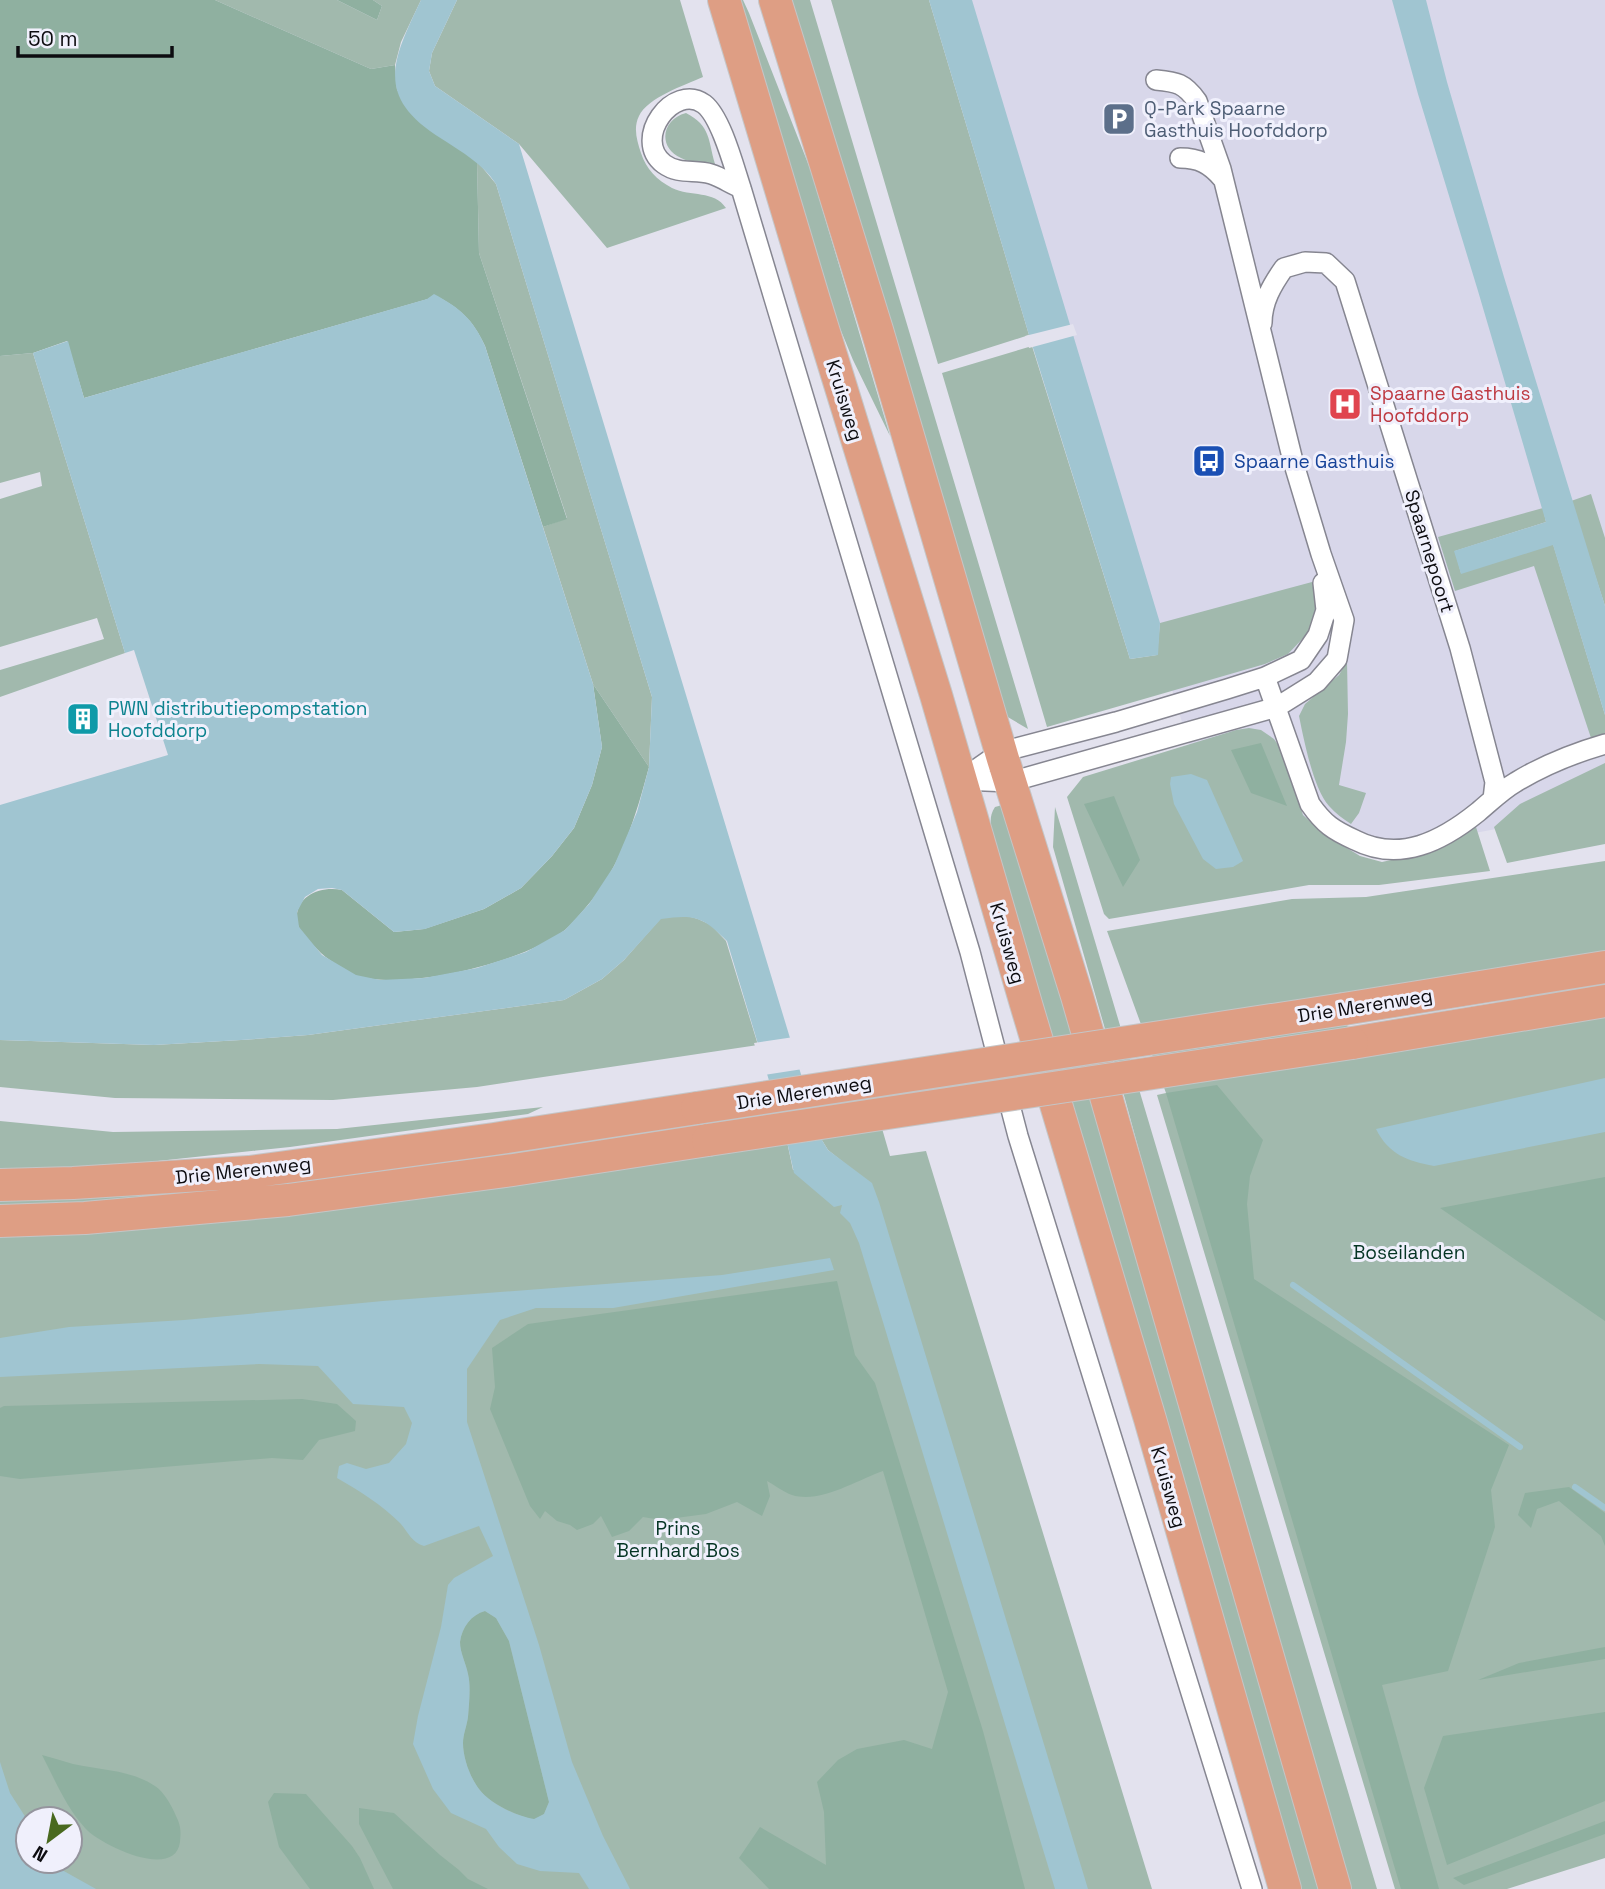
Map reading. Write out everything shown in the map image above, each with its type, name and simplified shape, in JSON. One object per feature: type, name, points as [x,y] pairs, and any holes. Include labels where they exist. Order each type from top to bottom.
[{"type":"highway","name":"Kruisweg","points":[[724,0],[936,695],[1158,1446],[1285,1889]]},
{"type":"highway","points":[[775,0],[1091,1042],[1335,1889]]},
{"type":"highway","name":"Drie Merenweg","points":[[0,1185],[73,1184],[249,1172],[494,1139],[1605,967]]},
{"type":"highway","name":"Drie Merenweg","points":[[0,1221],[85,1218],[288,1200],[513,1170],[1605,1001]]},
{"type":"street","name":"Spaarnepoort","points":[[961,780],[1010,782],[1277,707],[1317,682],[1337,659],[1344,620],[1293,461],[1221,169],[1197,101],[1177,82],[1156,80]]},
{"type":"street","name":"Kruisweg","points":[[741,188],[710,174],[676,170],[662,162],[654,149],[652,137],[656,123],[664,111],[689,99],[704,104],[718,121],[741,188],[970,952],[1018,1136],[1252,1889]]},
{"type":"street","points":[[1180,158],[1202,161],[1222,178]]},
{"type":"street","name":"Spaarnepoort","points":[[1262,335],[1262,312],[1272,285],[1284,268],[1305,262],[1326,263],[1345,281],[1460,648],[1495,782],[1493,799]]},
{"type":"street","name":"Spaarnepoort","points":[[961,780],[1001,752],[1116,722],[1265,677],[1301,660],[1318,635],[1326,610],[1321,554]]},
{"type":"street","points":[[1265,677],[1310,804],[1321,820],[1367,846],[1396,850],[1430,843],[1475,814],[1513,783],[1575,753],[1605,744]]},
{"type":"shaded area","points":[[421,0],[457,0],[432,53],[429,71],[435,86],[519,144],[820,1137],[828,1150],[872,1183],[879,1202],[1088,1889],[1055,1889],[859,1243],[850,1223],[840,1213],[842,1205],[834,1207],[794,1173],[786,1137],[727,941],[705,922],[690,917],[661,919],[624,960],[602,979],[564,1000],[308,1035],[241,1040],[154,1045],[0,1040],[0,805],[168,755],[134,650],[125,653],[33,353],[68,341],[84,398],[427,299],[434,294],[465,315],[476,328],[485,346],[593,684],[602,747],[592,785],[574,828],[552,856],[521,888],[484,909],[425,929],[394,932],[342,890],[318,889],[305,897],[297,912],[299,927],[322,955],[356,975],[380,980],[424,978],[477,968],[526,952],[565,930],[589,904],[614,866],[637,812],[649,767],[652,697],[496,184],[472,159],[420,123],[406,108],[398,93],[395,77],[397,60]]},
{"type":"shaded area","points":[[929,0],[972,0],[1160,623],[1158,655],[1130,659]]},
{"type":"shaded area","name":"Spaarne Gasthuis Hoofddorp","points":[[960,0],[1605,0],[1605,809],[1230,878]]},
{"type":"shaded area","points":[[1392,0],[1426,0],[1504,277],[1605,606],[1605,715],[1553,545],[1461,574],[1454,551],[1546,522]]},
{"type":"shaded area","points":[[1191,774],[1207,780],[1243,861],[1233,867],[1216,869],[1203,859],[1174,804],[1171,777]]},
{"type":"shaded area","points":[[1605,1078],[1605,1132],[1434,1166],[1416,1162],[1393,1151],[1376,1129]]},
{"type":"shaded area","points":[[830,1258],[834,1270],[613,1308],[536,1308],[500,1320],[467,1369],[467,1422],[539,1645],[572,1762],[603,1836],[630,1889],[589,1889],[579,1873],[540,1871],[517,1864],[499,1847],[486,1829],[451,1813],[433,1789],[413,1744],[441,1627],[448,1585],[454,1578],[493,1556],[479,1526],[424,1546],[420,1545],[386,1510],[337,1478],[339,1466],[347,1463],[366,1469],[389,1463],[406,1444],[412,1423],[404,1407],[353,1404],[318,1366],[259,1364],[0,1377],[0,1338],[69,1327],[184,1320],[383,1301],[722,1275]],"holes":[[[485,1611],[496,1618],[509,1641],[549,1802],[544,1814],[534,1819],[519,1815],[490,1800],[473,1779],[464,1755],[463,1740],[470,1689],[460,1646],[461,1637],[468,1622],[475,1615]]]},
{"type":"shaded area","points":[[0,1762],[10,1793],[18,1805],[14,1805],[14,1875],[71,1875],[96,1889],[0,1889]]},
{"type":"green space","points":[[0,0],[215,0],[371,69],[395,65],[397,90],[477,161],[479,253],[567,519],[543,527],[485,346],[465,316],[434,295],[428,299],[84,398],[67,341],[33,353],[0,356]]},
{"type":"green space","points":[[215,0],[337,0],[377,20],[382,6],[373,0],[421,0],[401,42],[395,65],[371,69]]},
{"type":"green space","points":[[337,0],[373,0],[382,6],[377,20]]},
{"type":"green space","points":[[457,0],[680,0],[703,77],[667,93],[643,109],[636,125],[637,139],[646,164],[662,181],[679,191],[709,196],[726,208],[607,248],[519,144],[435,86],[429,71],[432,53]]},
{"type":"green space","points":[[736,0],[743,0],[749,13],[811,171],[890,436],[853,360],[816,270]]},
{"type":"green space","points":[[791,0],[810,0],[1028,729],[1006,716]]},
{"type":"green space","points":[[831,0],[929,0],[1029,335],[938,364]]},
{"type":"green space","points":[[686,113],[704,129],[715,164],[685,160],[668,147],[668,127],[678,116]]},
{"type":"green space","points":[[477,161],[496,184],[652,697],[649,767],[593,684],[543,527],[567,518],[479,253]]},
{"type":"green space","points":[[1032,346],[1130,659],[1157,655],[1160,623],[1312,582],[1317,608],[1308,633],[1288,654],[1265,664],[1047,727],[942,373]]},
{"type":"green space","points":[[33,353],[125,653],[0,697],[0,670],[104,639],[97,618],[0,647],[0,499],[42,486],[40,472],[0,483],[0,356]]},
{"type":"green space","points":[[1591,494],[1605,538],[1605,606],[1571,501]]},
{"type":"green space","points":[[1543,508],[1546,522],[1455,551],[1461,573],[1553,544],[1605,715],[1605,734],[1591,738],[1534,566],[1455,591],[1438,537]]},
{"type":"green space","points":[[1347,661],[1348,714],[1339,785],[1366,793],[1359,813],[1351,824],[1329,806],[1318,788],[1299,716],[1305,704],[1339,675]]},
{"type":"green space","points":[[593,684],[649,767],[633,822],[618,858],[599,891],[565,930],[547,942],[495,963],[465,971],[405,980],[379,980],[357,976],[326,957],[306,938],[298,925],[299,907],[309,895],[324,890],[342,890],[394,932],[424,929],[484,909],[521,888],[574,828],[592,785],[602,747]]},
{"type":"green space","points":[[1249,728],[1261,730],[1274,739],[1283,752],[1303,815],[1324,834],[1360,856],[1382,862],[1432,851],[1476,827],[1490,871],[1379,885],[1309,885],[1109,919],[1104,914],[1067,797],[1083,777]]},
{"type":"green space","points":[[1261,743],[1287,806],[1251,793],[1231,750]]},
{"type":"green space","points":[[1605,763],[1605,844],[1507,863],[1494,827],[1520,804]]},
{"type":"green space","points":[[1114,796],[1140,860],[1123,887],[1084,804]]},
{"type":"green space","points":[[1006,804],[1325,1889],[1301,1889],[995,843],[991,816],[995,807]]},
{"type":"green space","points":[[1055,807],[1377,1889],[1349,1889],[1228,1479],[1125,1099],[1053,847]]},
{"type":"green space","name":"Boseilanden","points":[[1605,861],[1605,952],[1339,994],[1356,1058],[1605,1014],[1605,1858],[1507,1889],[1395,1889],[1157,1095],[1166,1093],[1107,931],[1292,899],[1366,897]]},
{"type":"green space","points":[[684,915],[711,925],[726,941],[758,1045],[477,1087],[333,1100],[115,1098],[0,1087],[0,1040],[154,1045],[241,1040],[308,1035],[564,1000],[602,979],[624,960],[661,918]]},
{"type":"green space","points":[[1217,1085],[1263,1140],[1250,1176],[1247,1204],[1254,1279],[1509,1445],[1491,1490],[1495,1527],[1448,1671],[1382,1685],[1439,1889],[1401,1889],[1166,1093]]},
{"type":"green space","points":[[543,1107],[528,1114],[290,1147],[139,1163],[0,1171],[0,1121],[113,1132],[337,1129]]},
{"type":"green space","name":"Prins Bernhard Bos","points":[[881,1125],[890,1156],[926,1151],[1152,1889],[0,1889],[0,1230],[786,1137],[793,1170],[843,1162],[828,1150],[820,1137]]},
{"type":"green space","points":[[329,1175],[236,1194],[0,1210],[0,1192]]},
{"type":"green space","points":[[1605,1177],[1605,1321],[1440,1208]]},
{"type":"green space","points":[[837,1281],[855,1355],[875,1383],[983,1731],[1025,1889],[769,1889],[739,1858],[760,1827],[826,1865],[824,1812],[817,1782],[838,1760],[857,1749],[904,1740],[932,1749],[948,1692],[883,1471],[826,1494],[803,1497],[785,1492],[767,1481],[770,1496],[762,1516],[737,1502],[706,1514],[661,1520],[643,1517],[629,1531],[612,1537],[601,1516],[593,1524],[577,1530],[557,1521],[545,1511],[540,1519],[530,1506],[490,1409],[495,1387],[492,1348],[528,1324]]},
{"type":"green space","points":[[302,1399],[337,1404],[356,1421],[355,1431],[319,1440],[303,1460],[272,1458],[20,1479],[0,1476],[0,1408],[4,1406]]},
{"type":"green space","points":[[1569,1487],[1605,1513],[1605,1546],[1601,1536],[1559,1501],[1537,1509],[1531,1528],[1518,1515],[1525,1493]]},
{"type":"green space","points":[[485,1611],[496,1618],[509,1641],[549,1802],[544,1814],[534,1820],[504,1808],[484,1794],[473,1779],[464,1755],[463,1740],[470,1695],[460,1642],[468,1622]]},
{"type":"green space","points":[[1605,1647],[1605,1659],[1478,1680],[1519,1663]]},
{"type":"green space","points":[[1605,1712],[1605,1801],[1447,1865],[1424,1788],[1443,1736]]},
{"type":"green space","points":[[42,1755],[146,1781],[162,1792],[179,1823],[180,1842],[175,1853],[165,1859],[152,1859],[136,1856],[105,1843],[84,1827],[84,1805],[68,1805]]},
{"type":"green space","points":[[274,1793],[306,1794],[352,1846],[374,1889],[310,1889],[279,1847],[268,1802]]},
{"type":"green space","points":[[359,1808],[394,1813],[468,1879],[488,1889],[393,1889],[359,1824]]},
{"type":"green space","points":[[1605,1821],[1605,1834],[1464,1885],[1453,1878]]},
{"type":"pier","points":[[1073,324],[1077,335],[1029,348],[1025,336]]},
{"type":"pier","points":[[794,1037],[803,1069],[764,1075],[754,1043]]},
{"type":"waterway","points":[[1293,1285],[1520,1447]]},
{"type":"waterway","points":[[1575,1487],[1605,1508]]},
{"type":"place","name":"Q-Park Spaarne Gasthuis Hoofddorp","points":[[1119,119]]},
{"type":"place","name":"Spaarne Gasthuis Hoofddorp","points":[[1345,404]]},
{"type":"place","name":"Spaarne Gasthuis","points":[[1209,461]]},
{"type":"place","name":"PWN distributiepompstation Hoofddorp","points":[[83,719]]}]
